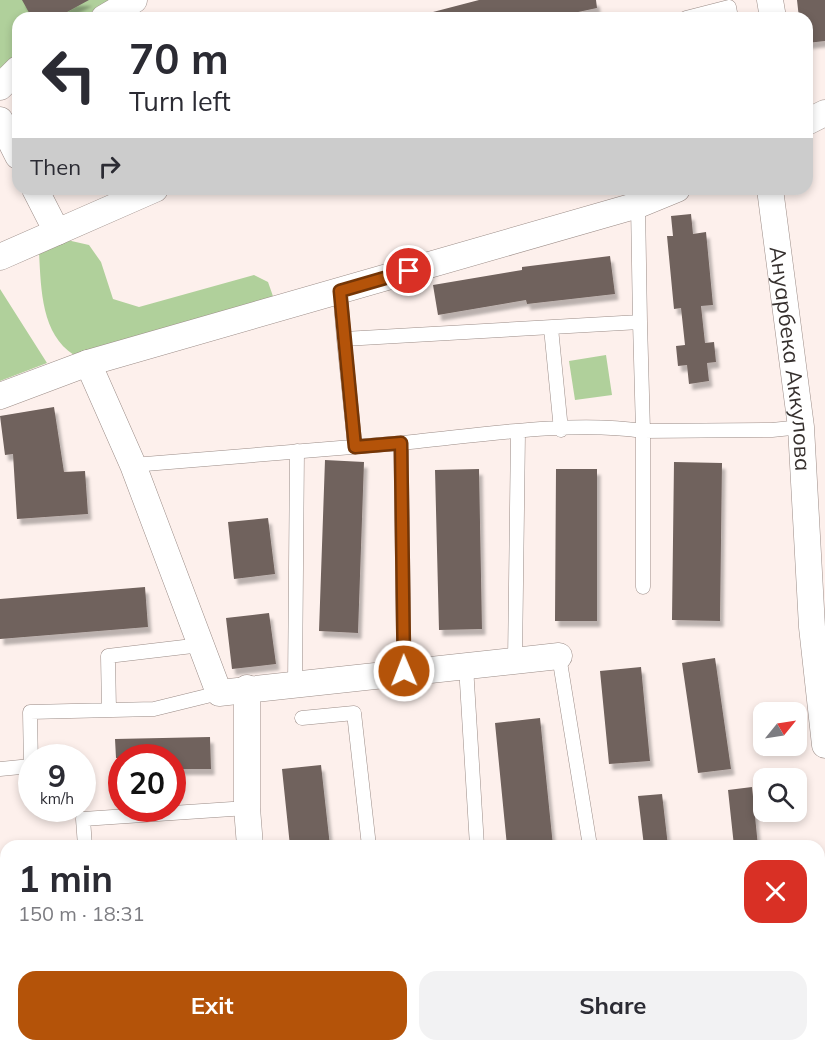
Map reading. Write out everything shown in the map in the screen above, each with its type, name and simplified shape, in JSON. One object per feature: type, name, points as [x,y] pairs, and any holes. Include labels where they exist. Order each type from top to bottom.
[{"type":"street","points":[[114,12],[134,0]]},
{"type":"street","points":[[0,87],[12,75]]},
{"type":"street","points":[[0,120],[12,144]]},
{"type":"street","points":[[38,195],[57,232]]},
{"type":"street","points":[[0,257],[141,195]]},
{"type":"street","points":[[0,396],[88,363],[638,205],[662,195]]},
{"type":"street","name":"Ануарбека Аккулова","points":[[771,195],[801,427],[816,494],[813,627],[825,745]]},
{"type":"street","points":[[88,363],[133,465],[219,693],[247,688],[295,685],[404,671],[559,656]]},
{"type":"street","points":[[247,688],[249,840]]},
{"type":"lane","points":[[709,12],[729,7],[730,12]]},
{"type":"lane","points":[[638,205],[644,587]]},
{"type":"lane","points":[[340,291],[355,447]]},
{"type":"lane","points":[[344,339],[640,322]]},
{"type":"lane","points":[[551,328],[561,430]]},
{"type":"lane","points":[[133,465],[561,430],[616,427],[643,431],[772,430],[801,427]]},
{"type":"lane","points":[[515,660],[518,433]]},
{"type":"lane","points":[[401,443],[404,671]]},
{"type":"lane","points":[[295,685],[297,451]]},
{"type":"lane","points":[[110,711],[108,656],[201,645]]},
{"type":"lane","points":[[559,656],[589,840]]},
{"type":"lane","points":[[466,666],[477,840]]},
{"type":"lane","points":[[0,769],[31,766],[30,712],[154,710],[219,693]]},
{"type":"lane","points":[[302,718],[354,713],[368,840]]},
{"type":"lane","points":[[85,840],[83,819],[247,808]]},
{"type":"green space","points":[[0,0],[115,0],[95,12],[12,12],[12,61],[0,68]]},
{"type":"green space","points":[[67,240],[89,245],[101,262],[113,299],[139,307],[254,275],[268,282],[275,302],[74,355],[63,346],[49,323],[42,295],[39,252]]},
{"type":"green space","points":[[0,289],[47,363],[0,381]]},
{"type":"green space","points":[[606,355],[612,395],[575,400],[569,361]]},
{"type":"building","points":[[22,0],[89,0],[67,12],[29,12]]},
{"type":"building","points":[[479,0],[596,0],[597,8],[578,12],[433,12]]},
{"type":"building","points":[[797,0],[825,0],[825,41],[813,42],[813,12],[798,12]]},
{"type":"building","points":[[691,214],[693,234],[706,232],[713,305],[701,306],[705,343],[714,342],[716,362],[707,363],[709,381],[689,384],[687,365],[678,366],[676,346],[685,345],[681,308],[674,309],[667,236],[673,236],[671,216]]},
{"type":"building","points":[[610,256],[615,294],[527,304],[526,300],[438,315],[433,285],[522,270],[522,267]]},
{"type":"building","points":[[54,407],[64,472],[85,471],[88,514],[17,519],[13,454],[5,455],[0,416]]},
{"type":"building","points":[[325,460],[364,462],[358,633],[319,631]]},
{"type":"building","points":[[674,462],[722,463],[720,621],[672,620]]},
{"type":"building","points":[[479,469],[482,629],[439,630],[435,470]]},
{"type":"building","points":[[556,469],[597,469],[597,621],[555,621]]},
{"type":"building","points":[[268,518],[275,574],[234,579],[228,522]]},
{"type":"building","points":[[145,587],[148,627],[0,639],[0,599]]},
{"type":"building","points":[[269,613],[276,664],[232,669],[226,618]]},
{"type":"building","points":[[715,658],[731,769],[698,773],[682,663]]},
{"type":"building","points":[[641,667],[650,761],[609,764],[600,671]]},
{"type":"building","points":[[540,718],[552,840],[506,840],[495,723]]},
{"type":"building","points":[[210,737],[211,769],[186,769],[186,744],[115,744],[115,739]]},
{"type":"building","points":[[321,765],[329,840],[289,840],[282,769]]},
{"type":"building","points":[[752,787],[753,822],[756,822],[757,840],[733,840],[728,790]]},
{"type":"building","points":[[662,794],[667,840],[643,840],[638,796]]},
{"type":"route","points":[[404,671],[401,443],[355,447],[340,291],[409,271]]}]
